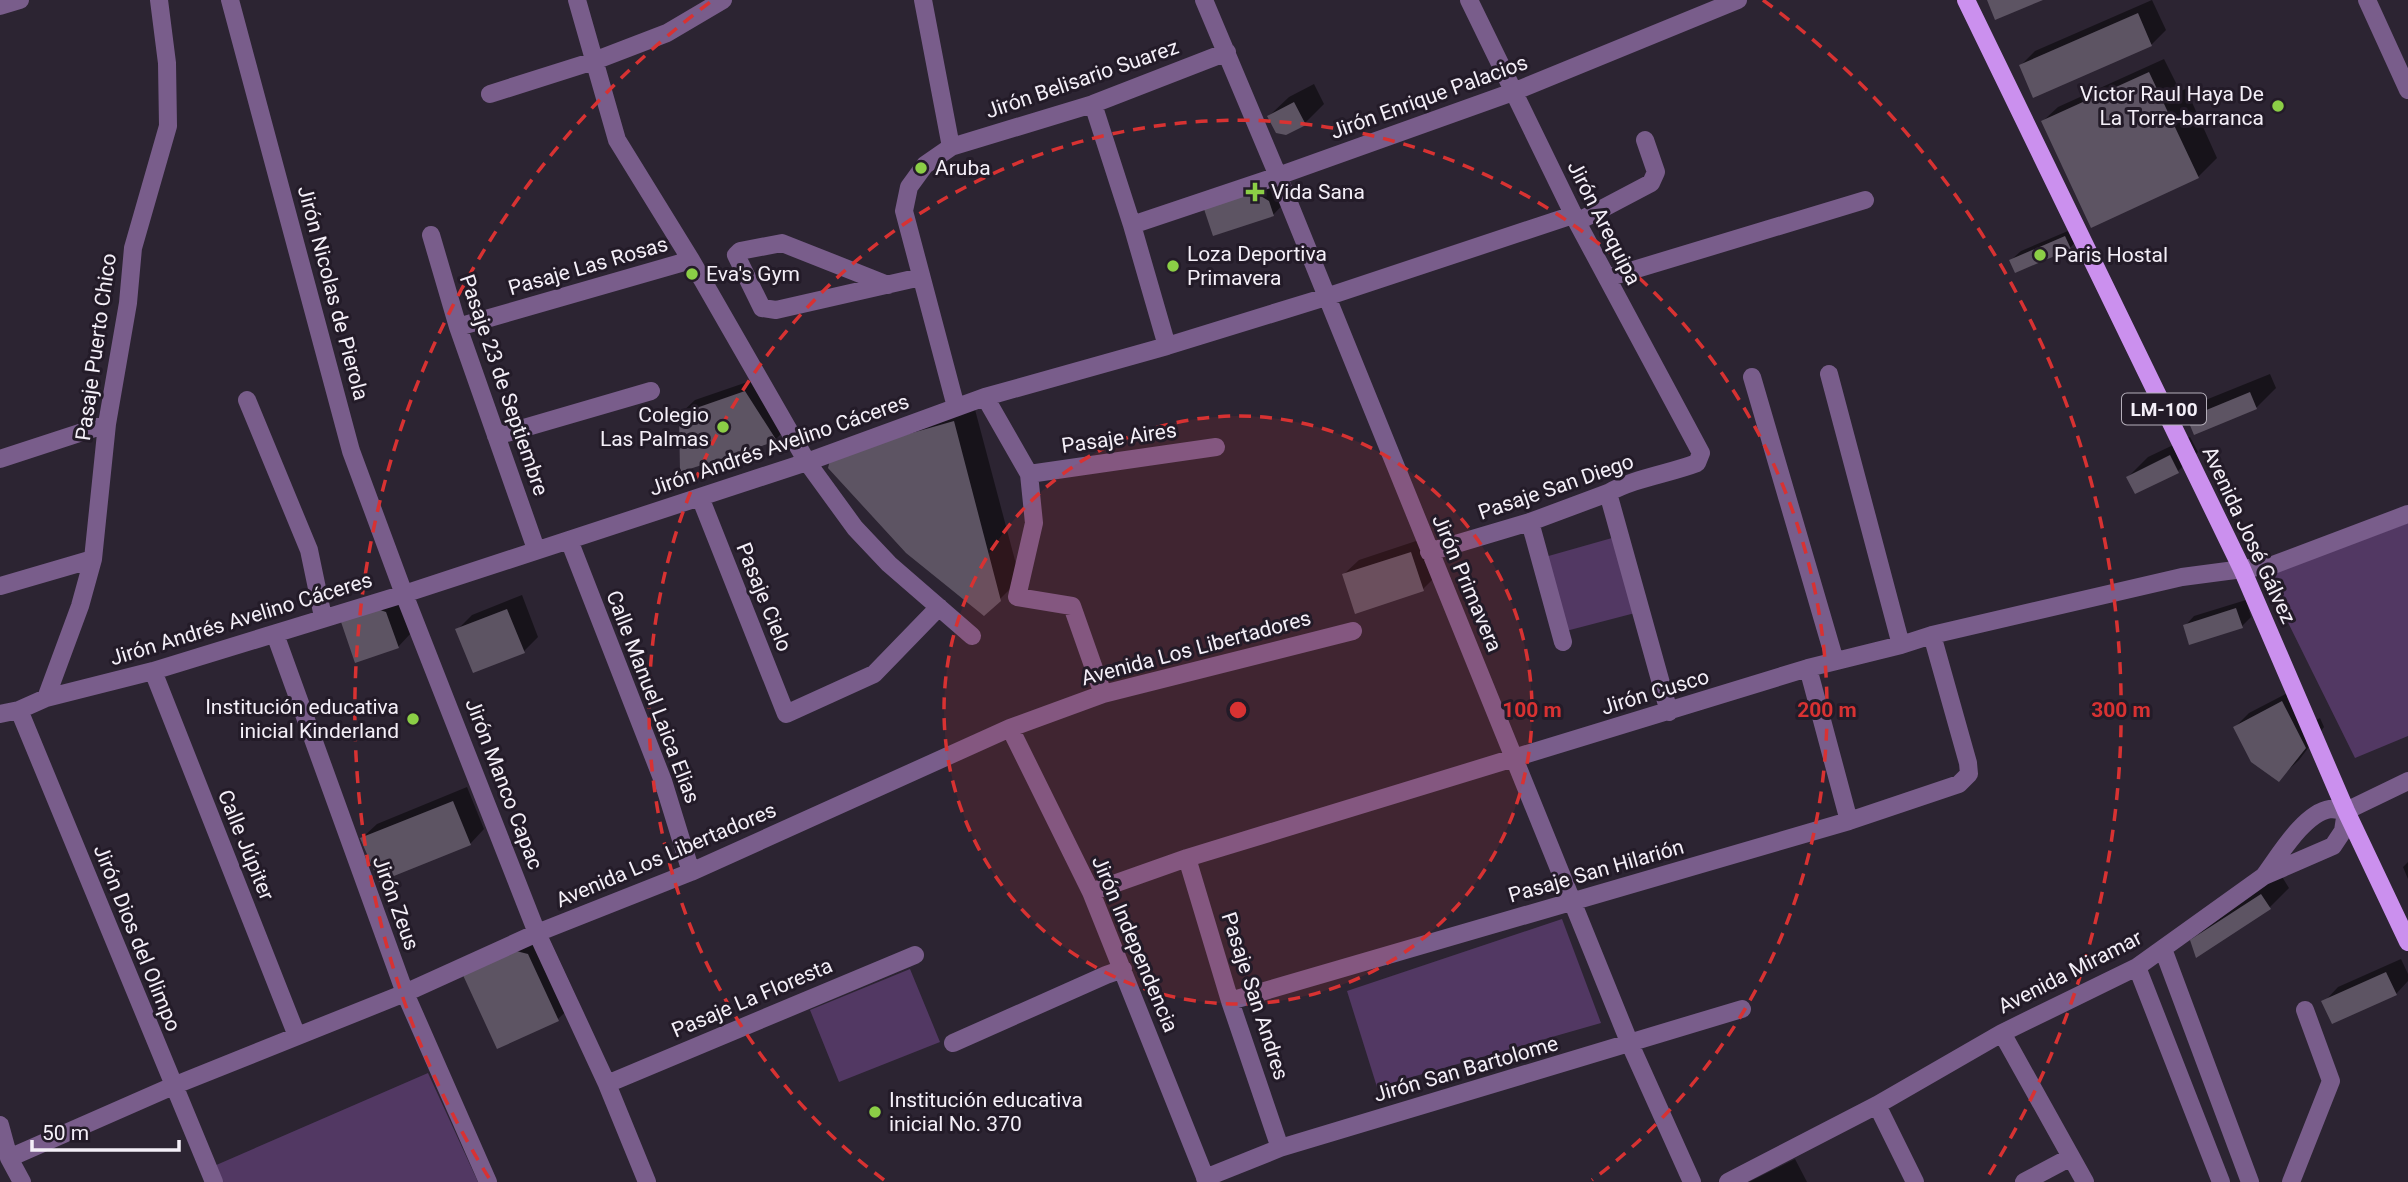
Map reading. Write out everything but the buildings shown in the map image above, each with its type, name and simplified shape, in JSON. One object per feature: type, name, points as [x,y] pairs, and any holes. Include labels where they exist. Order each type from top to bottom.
[{"type":"main road","name":"Avenida José Gálvez","points":[[1966,0],[2242,569],[2349,817],[2407,938]]},
{"type":"street","points":[[0,6],[20,0]]},
{"type":"street","name":"Pasaje Puerto Chico","points":[[47,698],[80,606],[93,559],[107,424],[128,303],[133,248],[168,126],[167,63],[159,0]]},
{"type":"street","name":"Jirón Nicolas de Pierola","points":[[230,0],[351,451],[404,594]]},
{"type":"street","points":[[577,0],[617,140],[691,260],[807,462],[855,528],[889,564],[972,636]]},
{"type":"street","points":[[490,94],[594,61],[667,33],[723,0]]},
{"type":"street","points":[[923,0],[951,147],[925,166],[909,187],[904,211],[956,407]]},
{"type":"street","name":"Jirón Primavera","points":[[1203,0],[1278,176],[1630,1044],[1692,1182]]},
{"type":"street","name":"Jirón Arequipa","points":[[1469,0],[1575,218],[1701,453],[1697,463]]},
{"type":"street","name":"Jirón Enrique Palacios","points":[[1132,225],[1513,92],[1738,0]]},
{"type":"street","points":[[2367,0],[2408,90]]},
{"type":"street","name":"Jirón Belisario Suarez","points":[[951,147],[1093,104],[1227,52]]},
{"type":"street","points":[[1093,104],[1167,346]]},
{"type":"street","name":"Jirón Andrés Avelino Cáceres","points":[[0,714],[19,710],[47,698],[153,671],[404,594],[807,462],[985,397],[1167,346],[1575,218],[1651,183],[1656,172],[1645,139]]},
{"type":"street","points":[[1607,278],[1865,200]]},
{"type":"street","name":"Pasaje 23 de Septiembre","points":[[431,235],[458,327],[536,549]]},
{"type":"street","points":[[888,285],[782,243],[740,251],[736,256],[762,308],[769,310],[888,285],[922,277]]},
{"type":"street","name":"Pasaje Las Rosas","points":[[458,327],[691,260]]},
{"type":"street","points":[[1829,374],[1901,645]]},
{"type":"street","points":[[1752,377],[1835,661]]},
{"type":"street","points":[[496,436],[651,391]]},
{"type":"street","points":[[985,397],[1029,474],[1034,523],[1017,597],[1072,606],[1102,694]]},
{"type":"street","points":[[247,400],[309,550],[323,617]]},
{"type":"street","points":[[0,460],[107,424]]},
{"type":"street","name":"Pasaje Aires","points":[[1029,474],[1216,447]]},
{"type":"street","name":"Pasaje San Diego","points":[[1429,552],[1530,522],[1620,486],[1697,463]]},
{"type":"street","points":[[1608,493],[1669,712]]},
{"type":"street","name":"Pasaje Cielo","points":[[700,497],[786,714],[874,674],[939,607]]},
{"type":"street","name":"Jirón Cusco","points":[[1091,892],[1188,858],[1808,668],[1932,635],[2182,577],[2273,565],[2408,514]]},
{"type":"street","points":[[1530,522],[1563,642]]},
{"type":"street","name":"Calle Manuel Laica Elias","points":[[569,540],[663,781],[691,872]]},
{"type":"street","points":[[0,586],[93,559]]},
{"type":"street","name":"Jirón Manco Capac","points":[[404,594],[537,933],[607,1084],[647,1182]]},
{"type":"street","name":"Avenida Los Libertadores","points":[[9,1158],[173,1086],[405,993],[537,933],[691,872],[1010,728],[1102,694],[1353,631]]},
{"type":"street","name":"Jirón Zeus","points":[[275,634],[405,993],[488,1182]]},
{"type":"street","name":"Pasaje San Hilarión","points":[[1230,1001],[1849,821],[1959,784],[1969,774],[1968,763],[1932,635]]},
{"type":"street","points":[[1808,668],[1849,821]]},
{"type":"street","name":"Calle Júpiter","points":[[153,671],[297,1035]]},
{"type":"street","name":"Jirón Dios del Olimpo","points":[[19,710],[214,1182]]},
{"type":"street","name":"Jirón Independencia","points":[[1010,728],[1091,892],[1206,1180]]},
{"type":"street","points":[[2264,876],[2314,815],[2331,809],[2349,817],[2408,781]]},
{"type":"street","name":"Avenida Miramar","points":[[1728,1182],[1877,1105],[2002,1033],[2137,967],[2264,876],[2333,846],[2349,817]]},
{"type":"street","name":"Pasaje San Andres","points":[[1188,858],[1230,1001],[1280,1148]]},
{"type":"street","points":[[2163,950],[2250,1182]]},
{"type":"street","name":"Pasaje La Floresta","points":[[607,1084],[915,955]]},
{"type":"street","points":[[2137,967],[2221,1182]]},
{"type":"street","points":[[953,1043],[1123,969]]},
{"type":"street","name":"Jirón San Bartolome","points":[[1206,1180],[1280,1148],[1742,1009]]},
{"type":"street","points":[[2291,1182],[2331,1081],[2305,1010]]},
{"type":"street","points":[[2002,1033],[2085,1182]]},
{"type":"street","points":[[1877,1105],[1915,1182]]},
{"type":"street","points":[[0,1125],[9,1158],[22,1182]]},
{"type":"street","points":[[2024,1182],[2071,1157]]},
{"type":"shaded area","points":[[2408,523],[2408,736],[2355,758],[2265,576]]},
{"type":"shaded area","points":[[1612,538],[1635,613],[1566,631],[1545,557]]},
{"type":"shaded area","points":[[1562,919],[1601,1023],[1377,1087],[1347,991]]},
{"type":"shaded area","points":[[910,969],[940,1042],[839,1082],[810,1010]]},
{"type":"shaded area","points":[[428,1073],[478,1182],[221,1182],[214,1166]]},
{"type":"place","name":"Victor Raul Haya De La Torre-barranca","points":[[2278,106]]},
{"type":"place","name":"Aruba","points":[[921,168]]},
{"type":"place","name":"Vida Sana","points":[[1255,192]]},
{"type":"place","name":"Paris Hostal","points":[[2040,255]]},
{"type":"place","name":"Loza Deportiva Primavera","points":[[1173,266]]},
{"type":"place","name":"Eva's Gym","points":[[692,274]]},
{"type":"place","name":"Colegio Las Palmas","points":[[723,427]]},
{"type":"place","name":"Institución educativa inicial Kinderland","points":[[413,719]]},
{"type":"place","name":"Institución educativa inicial No. 370","points":[[875,1112]]}]
